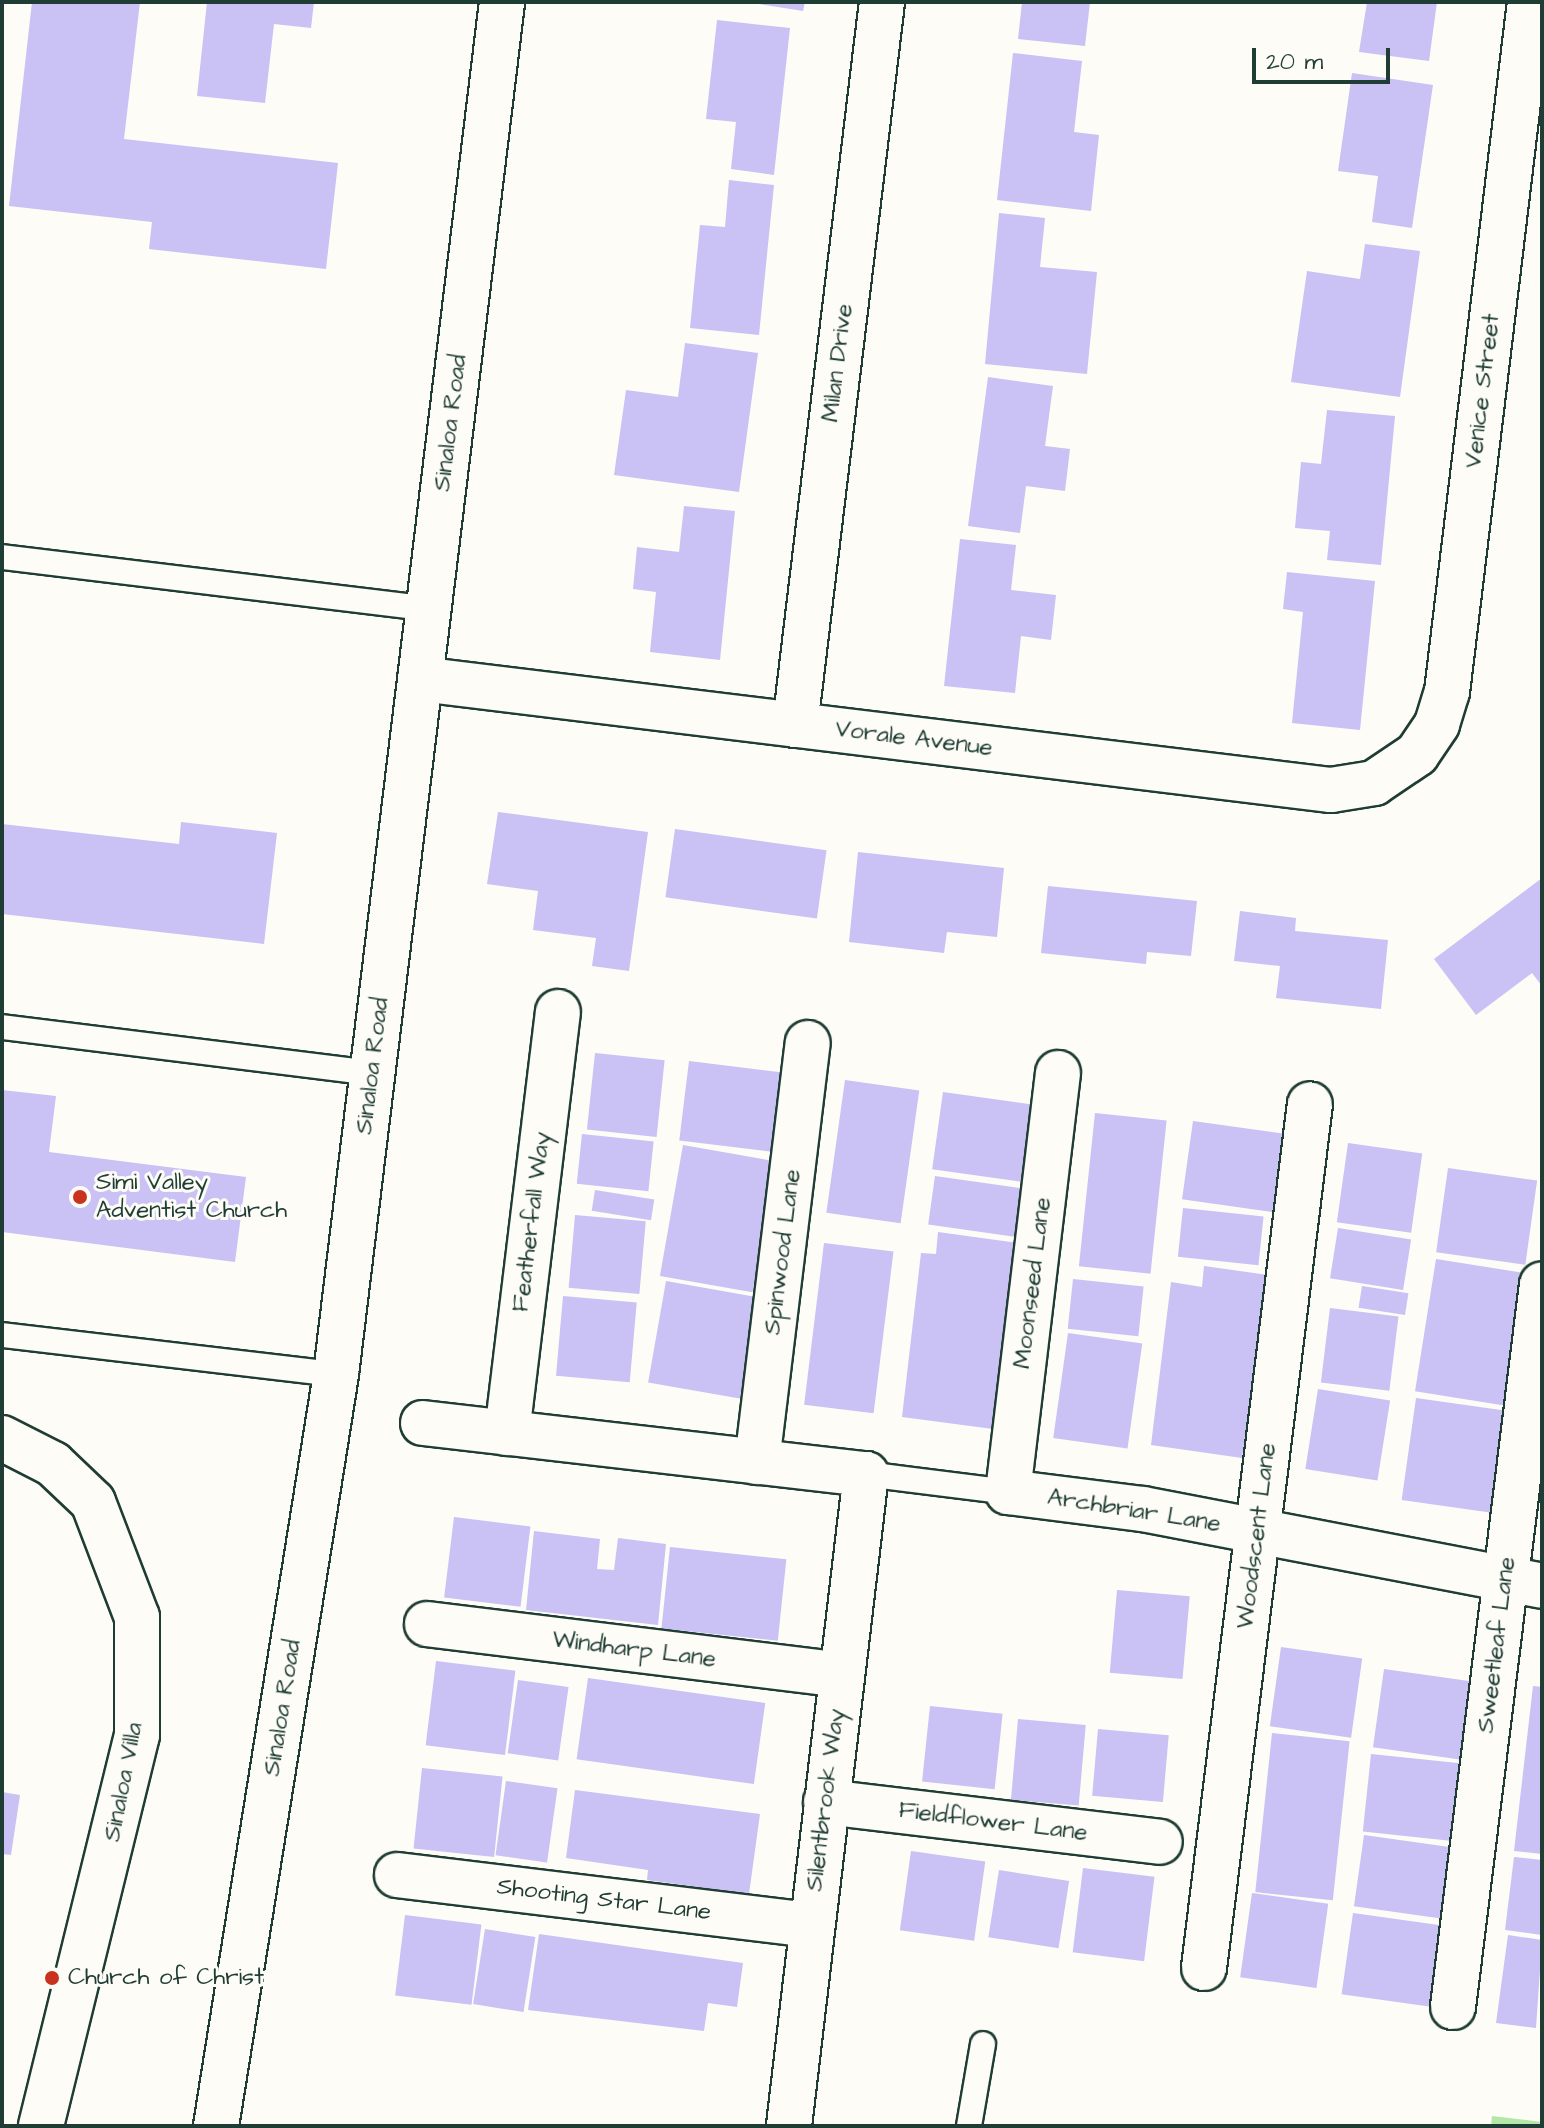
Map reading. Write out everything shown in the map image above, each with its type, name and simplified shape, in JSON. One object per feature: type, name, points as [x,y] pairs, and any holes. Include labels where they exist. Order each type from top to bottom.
[{"type":"street","name":"Sinaloa Road","points":[[216,2126],[336,1374],[502,2]]},
{"type":"street","name":"Milan Drive","points":[[795,725],[882,2]]},
{"type":"street","name":"Venice Street","points":[[1402,765],[1437,724],[1447,692],[1530,2]]},
{"type":"street","name":"Vorale Avenue","points":[[420,679],[1331,790],[1374,783],[1402,765]]},
{"type":"street","name":"Featherfall Way","points":[[507,1433],[558,1012]]},
{"type":"street","name":"Spinwood Lane","points":[[757,1462],[808,1043]]},
{"type":"street","name":"Moonseed Lane","points":[[1008,1492],[1058,1073]]},
{"type":"street","name":"Woodscent Lane","points":[[1204,1968],[1310,1104]]},
{"type":"street","name":"Sweetleaf Lane","points":[[1453,2007],[1524,1583],[1542,1284]]},
{"type":"street","points":[[423,1423],[866,1474]]},
{"type":"street","name":"Sinaloa Villa","points":[[2,1438],[53,1464],[93,1502],[137,1617],[137,1735],[41,2126]]},
{"type":"street","name":"Silentbrook Way","points":[[789,2126],[866,1474]]},
{"type":"street","name":"Archbriar Lane","points":[[1008,1492],[1257,1532],[1524,1583]]},
{"type":"street","name":"Windharp Lane","points":[[427,1624],[842,1675]]},
{"type":"street","name":"Fieldflower Lane","points":[[826,1802],[1160,1842]]},
{"type":"street","name":"Shooting Star Lane","points":[[397,1875],[811,1925]]},
{"type":"lane","points":[[2,557],[429,609]]},
{"type":"lane","points":[[2,1027],[373,1073]]},
{"type":"lane","points":[[2,1335],[336,1374]]},
{"type":"lane","points":[[866,1474],[1008,1492]]},
{"type":"lane","points":[[969,2126],[983,2044]]},
{"type":"green space","points":[[1492,2116],[1542,2122],[1542,2126],[1491,2126]]},
{"type":"building","points":[[32,2],[140,2],[124,139],[338,163],[326,269],[149,249],[152,222],[9,206]]},
{"type":"building","points":[[207,2],[314,2],[311,28],[274,24],[265,103],[197,96]]},
{"type":"building","points":[[746,2],[805,2],[803,11]]},
{"type":"building","points":[[1022,2],[1090,2],[1085,46],[1018,39]]},
{"type":"building","points":[[1367,2],[1437,2],[1429,61],[1359,52]]},
{"type":"building","points":[[717,20],[790,28],[774,175],[731,169],[736,122],[706,119]]},
{"type":"building","points":[[1013,53],[1082,61],[1074,132],[1099,135],[1091,211],[997,200]]},
{"type":"building","points":[[1352,73],[1433,85],[1412,228],[1372,222],[1378,176],[1338,171]]},
{"type":"building","points":[[729,180],[774,185],[759,335],[690,328],[700,225],[725,227]]},
{"type":"building","points":[[999,213],[1045,218],[1040,267],[1097,272],[1087,374],[985,364]]},
{"type":"building","points":[[1365,244],[1420,251],[1400,397],[1291,382],[1307,271],[1360,279]]},
{"type":"building","points":[[685,343],[758,353],[739,492],[614,475],[626,390],[678,397]]},
{"type":"building","points":[[988,377],[1053,386],[1045,446],[1070,449],[1065,491],[1026,486],[1020,533],[968,526]]},
{"type":"building","points":[[1327,410],[1395,416],[1381,565],[1327,560],[1330,531],[1295,528],[1301,462],[1321,464]]},
{"type":"building","points":[[684,506],[735,511],[720,660],[650,652],[656,592],[633,589],[637,547],[679,552]]},
{"type":"building","points":[[960,539],[1016,545],[1011,590],[1056,595],[1051,640],[1021,636],[1015,693],[944,686]]},
{"type":"building","points":[[1287,572],[1375,581],[1360,730],[1292,723],[1303,612],[1283,609]]},
{"type":"building","points":[[498,812],[648,832],[629,971],[592,966],[596,938],[533,930],[538,891],[487,884]]},
{"type":"building","points":[[181,822],[277,833],[264,944],[2,914],[2,824],[179,844]]},
{"type":"building","points":[[675,829],[827,850],[817,919],[665,897]]},
{"type":"building","points":[[858,852],[1004,868],[997,937],[947,932],[944,953],[849,942]]},
{"type":"building","points":[[1542,878],[1542,986],[1532,973],[1476,1015],[1434,959]]},
{"type":"building","points":[[1048,886],[1197,901],[1191,956],[1147,952],[1146,964],[1041,953]]},
{"type":"building","points":[[1240,911],[1296,918],[1295,931],[1388,940],[1381,1009],[1276,998],[1280,966],[1234,961]]},
{"type":"building","points":[[595,1053],[665,1060],[657,1137],[587,1130]]},
{"type":"building","points":[[689,1061],[785,1073],[776,1152],[679,1140]]},
{"type":"building","points":[[845,1080],[919,1090],[901,1223],[826,1213]]},
{"type":"building","points":[[2,1090],[56,1096],[49,1152],[246,1177],[235,1262],[2,1232]]},
{"type":"building","points":[[943,1092],[1038,1105],[1027,1183],[932,1169]]},
{"type":"building","points":[[1095,1113],[1167,1121],[1151,1274],[1079,1266]]},
{"type":"building","points":[[1193,1121],[1288,1134],[1277,1213],[1182,1199]]},
{"type":"building","points":[[582,1134],[654,1142],[648,1191],[577,1184]]},
{"type":"building","points":[[1348,1143],[1422,1153],[1411,1233],[1337,1222]]},
{"type":"building","points":[[683,1145],[776,1161],[752,1292],[660,1276]]},
{"type":"building","points":[[1448,1168],[1537,1181],[1525,1265],[1436,1252]]},
{"type":"building","points":[[935,1176],[1026,1189],[1019,1237],[928,1225]]},
{"type":"building","points":[[595,1190],[654,1199],[651,1220],[592,1211]]},
{"type":"building","points":[[1183,1208],[1264,1216],[1258,1265],[1178,1257]]},
{"type":"building","points":[[575,1215],[646,1221],[639,1294],[569,1288]]},
{"type":"building","points":[[1338,1228],[1411,1240],[1403,1290],[1330,1278]]},
{"type":"building","points":[[938,1232],[1018,1243],[993,1429],[902,1417],[921,1253],[936,1254]]},
{"type":"building","points":[[824,1243],[893,1252],[874,1413],[804,1405]]},
{"type":"building","points":[[1436,1259],[1527,1273],[1506,1406],[1415,1391]]},
{"type":"building","points":[[1204,1266],[1268,1275],[1242,1458],[1151,1445],[1171,1282],[1202,1287]]},
{"type":"building","points":[[1073,1279],[1144,1286],[1138,1336],[1068,1329]]},
{"type":"building","points":[[666,1281],[758,1297],[740,1399],[648,1382]]},
{"type":"building","points":[[1362,1286],[1408,1293],[1405,1315],[1359,1308]]},
{"type":"building","points":[[563,1296],[637,1302],[630,1382],[556,1376]]},
{"type":"building","points":[[1330,1308],[1398,1316],[1389,1391],[1321,1382]]},
{"type":"building","points":[[1068,1333],[1142,1343],[1128,1448],[1053,1438]]},
{"type":"building","points":[[1318,1389],[1390,1400],[1377,1480],[1305,1469]]},
{"type":"building","points":[[1416,1398],[1506,1411],[1492,1513],[1402,1500]]},
{"type":"building","points":[[454,1517],[530,1526],[521,1607],[444,1597]]},
{"type":"building","points":[[534,1531],[600,1539],[597,1569],[614,1570],[618,1538],[666,1544],[658,1625],[526,1610]]},
{"type":"building","points":[[670,1547],[786,1559],[778,1641],[661,1629]]},
{"type":"building","points":[[1117,1590],[1190,1596],[1182,1679],[1110,1673]]},
{"type":"building","points":[[1281,1647],[1362,1658],[1351,1738],[1270,1726]]},
{"type":"building","points":[[436,1661],[515,1671],[505,1755],[426,1745]]},
{"type":"building","points":[[1384,1669],[1474,1682],[1463,1760],[1373,1747]]},
{"type":"building","points":[[588,1678],[765,1703],[754,1784],[577,1759]]},
{"type":"building","points":[[518,1680],[569,1687],[558,1760],[508,1753]]},
{"type":"building","points":[[1533,1686],[1542,1687],[1542,1854],[1514,1851]]},
{"type":"building","points":[[930,1706],[1003,1714],[995,1789],[922,1782]]},
{"type":"building","points":[[1018,1719],[1086,1725],[1079,1806],[1011,1800]]},
{"type":"building","points":[[1098,1729],[1169,1735],[1163,1802],[1092,1796]]},
{"type":"building","points":[[1272,1733],[1350,1741],[1333,1900],[1255,1892]]},
{"type":"building","points":[[1371,1754],[1462,1764],[1454,1841],[1363,1832]]},
{"type":"building","points":[[422,1768],[503,1776],[494,1857],[414,1849]]},
{"type":"building","points":[[506,1781],[557,1788],[547,1863],[496,1855]]},
{"type":"building","points":[[575,1790],[760,1814],[749,1894],[647,1880],[648,1870],[566,1858]]},
{"type":"building","points":[[2,1792],[20,1795],[11,1855],[2,1854]]},
{"type":"building","points":[[1364,1835],[1451,1847],[1441,1919],[1354,1906]]},
{"type":"building","points":[[911,1851],[985,1861],[974,1941],[900,1930]]},
{"type":"building","points":[[1514,1857],[1542,1860],[1542,1935],[1505,1930]]},
{"type":"building","points":[[1083,1868],[1154,1877],[1144,1961],[1073,1952]]},
{"type":"building","points":[[999,1870],[1069,1881],[1058,1948],[988,1937]]},
{"type":"building","points":[[1252,1893],[1328,1904],[1316,1988],[1240,1977]]},
{"type":"building","points":[[1353,1913],[1444,1926],[1433,2007],[1342,1994]]},
{"type":"building","points":[[405,1915],[481,1924],[472,2005],[395,1995]]},
{"type":"building","points":[[485,1929],[535,1937],[523,2012],[473,2004]]},
{"type":"building","points":[[539,1934],[743,1963],[737,2007],[708,2003],[704,2031],[528,2010]]},
{"type":"building","points":[[1508,1935],[1542,1940],[1536,2028],[1496,2023]]},
{"type":"place","name":"Simi Valley Adventist Church","points":[[80,1197]]},
{"type":"place","name":"Church of Christ","points":[[52,1978]]}]
